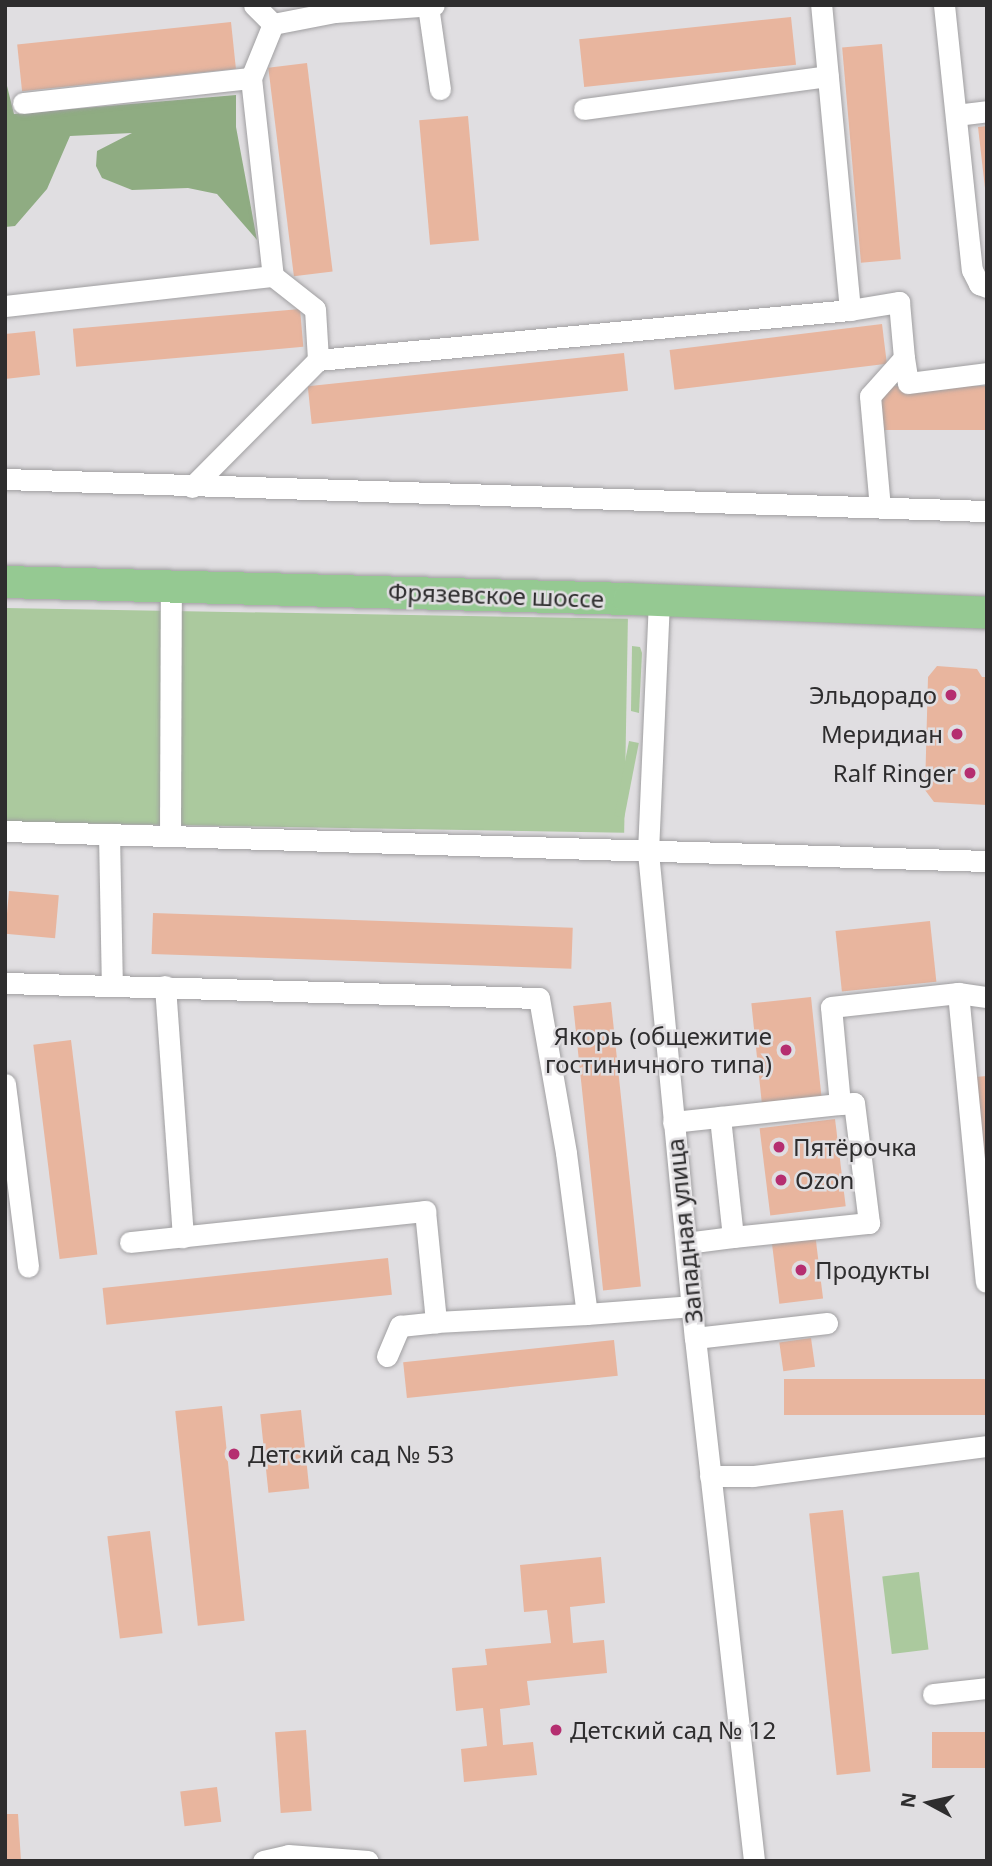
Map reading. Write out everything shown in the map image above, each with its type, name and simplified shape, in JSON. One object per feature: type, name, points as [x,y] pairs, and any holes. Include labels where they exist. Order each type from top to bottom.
[{"type":"highway","name":"Фрязевское шоссе","points":[[5,582],[659,600],[987,613]]},
{"type":"street","points":[[254,5],[273,24]]},
{"type":"street","points":[[273,24],[335,9],[434,5]]},
{"type":"street","points":[[821,5],[850,310]]},
{"type":"street","points":[[944,5],[972,270],[979,285],[987,287]]},
{"type":"street","points":[[428,6],[440,89]]},
{"type":"street","points":[[273,24],[251,78],[273,276]]},
{"type":"street","points":[[584,109],[828,76]]},
{"type":"street","points":[[23,103],[251,78]]},
{"type":"street","points":[[956,115],[987,111]]},
{"type":"street","points":[[5,306],[273,276],[315,309],[318,360]]},
{"type":"street","points":[[192,487],[318,360],[850,310],[899,302],[908,383],[987,373]]},
{"type":"street","points":[[880,508],[870,396],[904,358]]},
{"type":"street","points":[[5,479],[987,512]]},
{"type":"street","points":[[170,836],[171,586]]},
{"type":"street","name":"Западная улица","points":[[659,600],[648,852],[695,1338],[754,1861]]},
{"type":"street","points":[[5,831],[987,861]]},
{"type":"street","points":[[109,834],[112,984]]},
{"type":"street","points":[[5,982],[539,998],[566,1153],[587,1314]]},
{"type":"street","points":[[165,986],[183,1237]]},
{"type":"street","points":[[840,1104],[831,1007],[958,993],[987,997]]},
{"type":"street","points":[[958,993],[986,1282]]},
{"type":"street","points":[[5,1084],[28,1267]]},
{"type":"street","points":[[673,1122],[854,1103],[869,1223],[686,1243]]},
{"type":"street","points":[[719,1117],[733,1237]]},
{"type":"street","points":[[130,1242],[425,1211],[436,1322]]},
{"type":"street","points":[[387,1356],[400,1326],[693,1306]]},
{"type":"street","points":[[695,1338],[827,1324]]},
{"type":"street","points":[[710,1476],[753,1476],[987,1446]]},
{"type":"street","points":[[933,1694],[987,1688]]},
{"type":"street","points":[[263,1861],[288,1855],[368,1861]]},
{"type":"green space","points":[[5,78],[14,114],[236,95],[236,127],[257,240],[217,194],[188,188],[132,190],[102,178],[96,166],[97,151],[132,133],[70,136],[47,189],[15,226],[5,227]]},
{"type":"green space","points":[[5,608],[628,619],[624,833],[5,822]]},
{"type":"green space","points":[[632,646],[640,647],[642,653],[639,713],[631,711]]},
{"type":"green space","points":[[629,741],[639,743],[624,818],[614,816]]},
{"type":"green space","points":[[919,1572],[929,1649],[892,1654],[882,1577]]},
{"type":"building","points":[[791,17],[796,65],[584,87],[579,39]]},
{"type":"building","points":[[231,22],[236,69],[22,91],[17,44]]},
{"type":"building","points":[[882,44],[901,259],[861,263],[842,47]]},
{"type":"building","points":[[307,63],[333,271],[294,276],[268,68]]},
{"type":"building","points":[[468,116],[479,241],[430,245],[419,120]]},
{"type":"building","points":[[987,126],[987,187],[985,188],[978,127]]},
{"type":"building","points":[[300,309],[303,347],[76,367],[73,329]]},
{"type":"building","points":[[882,324],[887,364],[674,390],[670,350]]},
{"type":"building","points":[[35,331],[40,375],[5,379],[5,334]]},
{"type":"building","points":[[624,353],[628,391],[312,424],[308,386]]},
{"type":"building","points":[[881,386],[987,386],[987,430],[881,430]]},
{"type":"building","name":"Меридиан","points":[[937,666],[977,669],[982,677],[987,677],[987,805],[934,802],[925,790],[928,677]]},
{"type":"building","points":[[9,891],[59,895],[55,938],[5,934]]},
{"type":"building","points":[[153,913],[573,928],[571,969],[152,954]]},
{"type":"building","points":[[930,921],[936,982],[842,992],[836,931]]},
{"type":"building","name":"Якорь (общежитие гостиничного типа)","points":[[811,997],[821,1096],[762,1103],[751,1003]]},
{"type":"building","points":[[611,1002],[641,1286],[603,1290],[573,1006]]},
{"type":"building","points":[[71,1040],[97,1254],[60,1259],[33,1045]]},
{"type":"building","points":[[987,1076],[987,1183],[975,1077]]},
{"type":"building","points":[[835,1119],[846,1206],[770,1216],[760,1128]]},
{"type":"building","points":[[815,1233],[823,1299],[779,1304],[771,1238]]},
{"type":"building","points":[[388,1258],[392,1295],[106,1325],[103,1288]]},
{"type":"building","points":[[811,1338],[815,1367],[783,1371],[779,1342]]},
{"type":"building","points":[[614,1340],[618,1376],[407,1398],[403,1362]]},
{"type":"building","points":[[784,1379],[987,1379],[987,1415],[784,1415]]},
{"type":"building","points":[[222,1406],[245,1621],[198,1626],[175,1411]]},
{"type":"building","points":[[301,1410],[309,1489],[268,1493],[260,1414]]},
{"type":"building","points":[[843,1510],[870,1772],[837,1775],[809,1514]]},
{"type":"building","points":[[150,1531],[163,1633],[120,1638],[107,1536]]},
{"type":"building","points":[[601,1557],[605,1603],[570,1607],[573,1643],[604,1640],[607,1673],[527,1681],[530,1705],[500,1709],[503,1745],[533,1742],[537,1775],[464,1782],[461,1749],[487,1746],[483,1708],[456,1711],[452,1668],[487,1665],[485,1649],[551,1643],[547,1610],[524,1612],[520,1565]]},
{"type":"building","points":[[306,1730],[312,1811],[281,1813],[275,1732]]},
{"type":"building","points":[[932,1732],[987,1732],[987,1768],[932,1768]]},
{"type":"building","points":[[217,1787],[221,1822],[185,1826],[180,1792]]},
{"type":"building","points":[[5,1814],[18,1814],[21,1861],[5,1861]]},
{"type":"place","name":"Эльдорадо","points":[[951,695]]},
{"type":"place","name":"Меридиан","points":[[957,734]]},
{"type":"place","name":"Ralf Ringer","points":[[970,773]]},
{"type":"place","name":"Якорь (общежитие гостиничного типа)","points":[[786,1050]]},
{"type":"place","name":"Пятёрочка","points":[[779,1147]]},
{"type":"place","name":"Ozon","points":[[781,1180]]},
{"type":"place","name":"Продукты","points":[[801,1270]]},
{"type":"place","name":"Детский сад № 53","points":[[234,1454]]},
{"type":"place","name":"Детский сад № 12","points":[[556,1730]]}]
